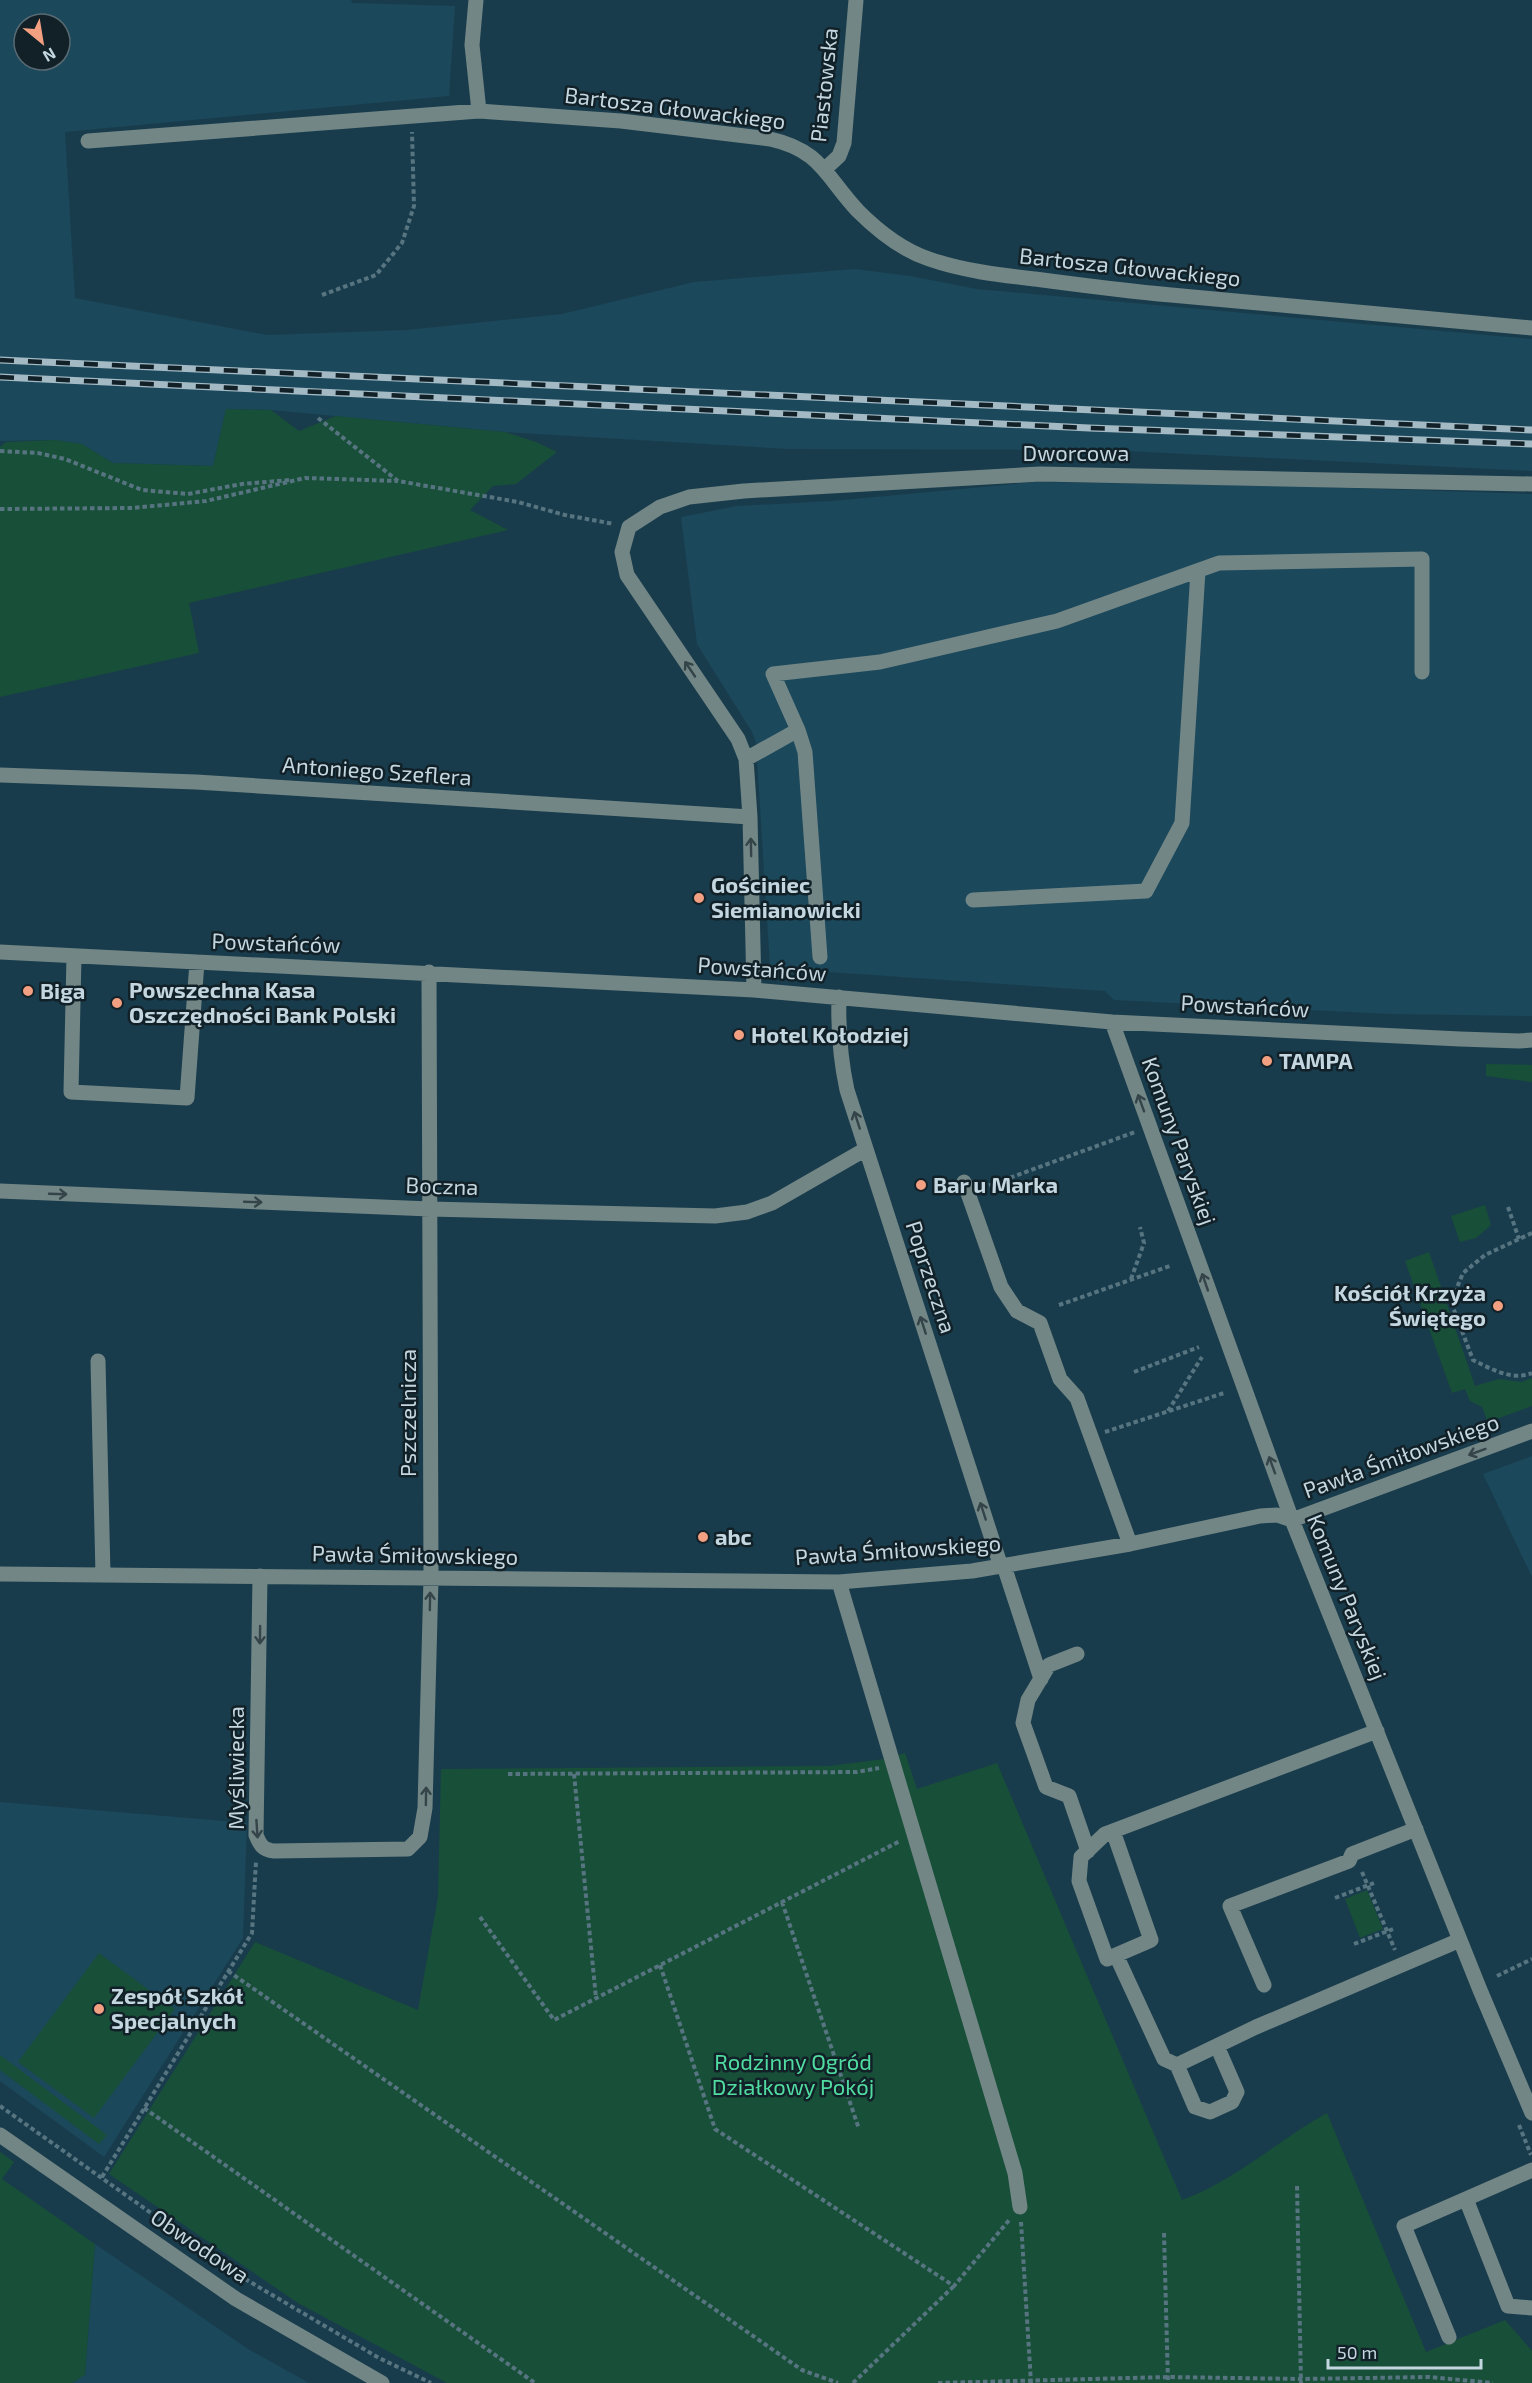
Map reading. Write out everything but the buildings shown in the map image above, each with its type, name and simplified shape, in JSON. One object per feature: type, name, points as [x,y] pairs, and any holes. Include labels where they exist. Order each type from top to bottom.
[{"type":"street","points":[[476,0],[472,45],[479,111]]},
{"type":"street","name":"Piastowska","points":[[825,169],[839,156],[844,143],[856,0]]},
{"type":"street","name":"Bartosza Głowackiego","points":[[88,141],[479,111],[621,121],[770,139],[789,143],[808,154],[825,169],[858,210],[881,232],[913,252],[960,268],[1123,291],[1532,328]]},
{"type":"street","name":"Dworcowa","points":[[628,527],[660,507],[688,497],[744,491],[1040,474],[1532,484]]},
{"type":"street","points":[[628,527],[621,552],[627,575],[738,740],[746,759],[750,817],[754,990]]},
{"type":"street","points":[[819,957],[805,752],[798,730],[773,674],[880,662],[1057,621],[1220,563],[1422,559],[1422,672]]},
{"type":"street","points":[[973,900],[1146,891],[1182,823],[1198,571]]},
{"type":"street","points":[[746,759],[798,730]]},
{"type":"street","name":"Antoniego Szeflera","points":[[0,775],[196,782],[750,817]]},
{"type":"street","name":"Powstańców","points":[[0,952],[754,990],[1112,1022],[1528,1042]]},
{"type":"street","points":[[74,956],[71,1092],[176,1098],[187,1098],[197,962]]},
{"type":"street","name":"Pszczelnicza","points":[[408,1849],[420,1837],[425,1808],[431,1578],[429,972]]},
{"type":"street","name":"Poprzeczna","points":[[839,997],[837,1034],[841,1064],[866,1149],[1041,1679]]},
{"type":"street","name":"Komuny Paryskiej","points":[[1112,1022],[1292,1520],[1532,2114]]},
{"type":"street","name":"Boczna","points":[[0,1191],[430,1209],[715,1216],[747,1212],[772,1203],[866,1149]]},
{"type":"street","points":[[966,1187],[1001,1287],[1017,1311],[1040,1323],[1060,1379],[1077,1398],[1130,1544]]},
{"type":"street","points":[[98,1361],[103,1575]]},
{"type":"street","name":"Pawła Śmiłowskiego","points":[[0,1574],[839,1582],[972,1572],[1130,1544],[1260,1516],[1277,1515],[1292,1520],[1532,1431]]},
{"type":"street","name":"Myśliwiecka","points":[[261,1576],[256,1835],[260,1845],[266,1850],[274,1851],[408,1849]]},
{"type":"street","points":[[839,1582],[1015,2172],[1020,2207]]},
{"type":"street","points":[[1077,1654],[1049,1665],[1028,1700],[1023,1723],[1046,1787],[1069,1796],[1088,1851]]},
{"type":"street","points":[[1113,1831],[1151,1940],[1107,1959],[1079,1881],[1082,1857],[1105,1834],[1377,1731]]},
{"type":"street","points":[[1264,1985],[1230,1906],[1349,1861],[1354,1853],[1416,1829]]},
{"type":"street","points":[[1177,2065],[1460,1940]]},
{"type":"street","points":[[1116,1955],[1164,2059],[1177,2065],[1195,2107],[1210,2112],[1232,2102],[1237,2092],[1217,2046]]},
{"type":"street","name":"Obwodowa","points":[[0,2135],[236,2299],[382,2383]]},
{"type":"street","points":[[1449,2337],[1404,2226],[1532,2170]]},
{"type":"street","points":[[1466,2199],[1508,2306],[1532,2308]]},
{"type":"path","points":[[322,295],[376,275],[402,243],[414,206],[412,117]]},
{"type":"path","points":[[318,418],[399,481]]},
{"type":"path","points":[[0,451],[38,453],[65,459],[142,489],[188,494],[242,484],[305,478],[399,481],[518,502],[565,515],[628,527]]},
{"type":"path","points":[[0,509],[132,508],[206,501],[305,478]]},
{"type":"path","points":[[966,1187],[1136,1132]]},
{"type":"path","points":[[1508,1207],[1519,1239]]},
{"type":"path","points":[[1131,1280],[1144,1243],[1140,1227]]},
{"type":"path","points":[[1532,1233],[1485,1255],[1463,1273],[1451,1302],[1473,1360],[1500,1374],[1526,1376],[1532,1373]]},
{"type":"path","points":[[1059,1305],[1170,1266]]},
{"type":"path","points":[[1134,1372],[1199,1347]]},
{"type":"path","points":[[1167,1412],[1202,1357]]},
{"type":"path","points":[[1103,1432],[1224,1393]]},
{"type":"path","points":[[508,1774],[857,1772],[894,1765]]},
{"type":"path","points":[[574,1774],[596,1998]]},
{"type":"path","points":[[480,1917],[554,2020],[915,1834]]},
{"type":"path","points":[[102,2177],[252,1933],[256,1851],[260,1845]]},
{"type":"path","points":[[1354,1853],[1402,1965]]},
{"type":"path","points":[[1335,1898],[1374,1883]]},
{"type":"path","points":[[782,1902],[859,2129]]},
{"type":"path","points":[[1354,1944],[1393,1929]]},
{"type":"path","points":[[1497,1976],[1532,1959]]},
{"type":"path","points":[[660,1965],[715,2129],[954,2286]]},
{"type":"path","points":[[228,1971],[801,2370],[838,2383]]},
{"type":"path","points":[[0,2106],[240,2276],[379,2358],[431,2383]]},
{"type":"path","points":[[144,2108],[535,2383]]},
{"type":"path","points":[[1297,2186],[1301,2381]]},
{"type":"path","points":[[853,2383],[954,2286],[1020,2207]]},
{"type":"path","points":[[1020,2207],[1031,2381]]},
{"type":"path","points":[[1164,2233],[1168,2383]]},
{"type":"path","points":[[938,2383],[1168,2377],[1301,2381],[1433,2377],[1493,2383]]},
{"type":"path","points":[[1433,2377],[1434,2383]]},
{"type":"shaded area","points":[[0,0],[351,0],[352,3],[455,6],[449,96],[65,132],[75,298],[267,335],[407,330],[562,314],[694,282],[855,269],[910,276],[977,289],[1532,339],[1532,471],[1105,450],[788,449],[505,432],[271,410],[226,409],[213,466],[113,463],[82,444],[55,440],[0,441]]},
{"type":"shaded area","points":[[1036,482],[1287,486],[1532,494],[1532,1016],[1389,1014],[1114,1000],[1105,991],[770,968],[756,743],[752,732],[697,644],[681,517],[737,506],[832,501]]},
{"type":"shaded area","points":[[1532,1456],[1532,1577],[1483,1474]]},
{"type":"shaded area","name":"Zespół Szkół Specjalnych","points":[[0,1802],[247,1823],[243,1938],[104,2157],[0,2081]]},
{"type":"shaded area","points":[[95,2244],[248,2349],[309,2383],[72,2383],[85,2374]]},
{"type":"green space","points":[[226,409],[271,410],[299,431],[336,416],[505,432],[557,452],[516,484],[493,486],[470,510],[508,530],[189,603],[199,653],[0,697],[0,447],[6,442],[55,440],[82,444],[113,463],[213,466]]},
{"type":"green space","points":[[1486,1064],[1532,1065],[1532,1082],[1486,1076]]},
{"type":"green space","points":[[1485,1205],[1491,1225],[1476,1238],[1460,1242],[1451,1216]]},
{"type":"green space","points":[[1429,1252],[1475,1386],[1499,1379],[1521,1382],[1532,1378],[1532,1406],[1488,1422],[1482,1407],[1470,1401],[1465,1389],[1452,1393],[1405,1261]]},
{"type":"green space","name":"Rodzinny Ogród Działkowy Pokój","points":[[905,1753],[917,1789],[997,1763],[1182,2200],[1220,2182],[1327,2113],[1426,2352],[1505,2320],[1532,2351],[1532,2383],[447,2383],[298,2303],[109,2174],[255,1942],[418,2010],[438,1897],[441,1769],[829,1766],[884,1759]]},
{"type":"green space","points":[[1367,1890],[1383,1929],[1360,1938],[1345,1899]]},
{"type":"green space","points":[[99,1953],[175,2009],[94,2118],[18,2062]]},
{"type":"green space","points":[[0,2055],[107,2135],[99,2144],[0,2070]]},
{"type":"green space","points":[[0,2152],[14,2162],[2,2179],[95,2244],[85,2375],[72,2383],[0,2383]]},
{"type":"railway","points":[[0,360],[1532,430]]},
{"type":"railway","points":[[0,377],[1089,428],[1532,444]]},
{"type":"place","name":"Gościniec Siemianowicki","points":[[699,898]]},
{"type":"place","name":"Biga","points":[[28,991]]},
{"type":"place","name":"Powszechna Kasa Oszczędności Bank Polski","points":[[117,1003]]},
{"type":"place","name":"Hotel Kołodziej","points":[[739,1035]]},
{"type":"place","name":"TAMPA","points":[[1267,1061]]},
{"type":"place","name":"Bar u Marka","points":[[921,1185]]},
{"type":"place","name":"Kościół Krzyża Świętego","points":[[1498,1306]]},
{"type":"place","name":"abc","points":[[703,1537]]},
{"type":"place","name":"Zespół Szkół Specjalnych","points":[[99,2009]]}]
